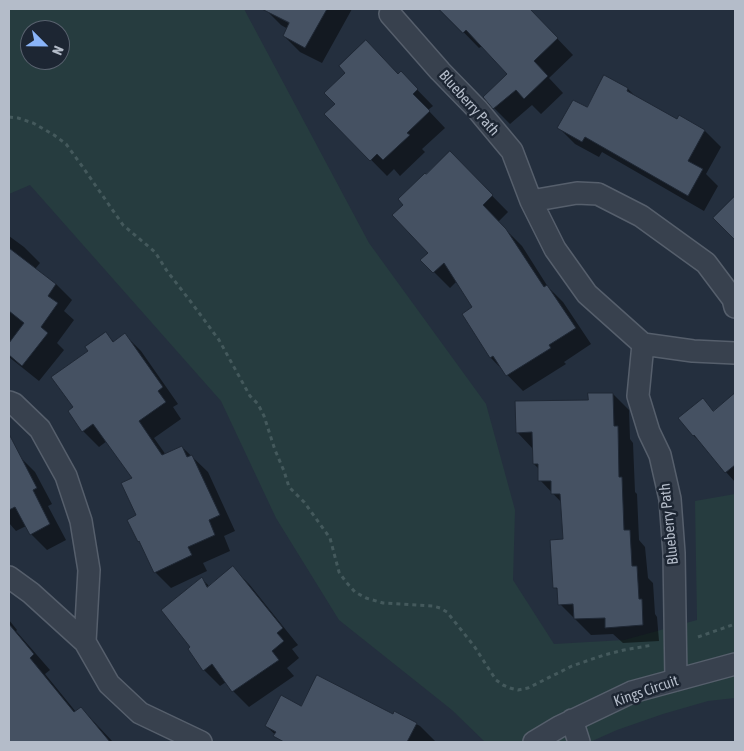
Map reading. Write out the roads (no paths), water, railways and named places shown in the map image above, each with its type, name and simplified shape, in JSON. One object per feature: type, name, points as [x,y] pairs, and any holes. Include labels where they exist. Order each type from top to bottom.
[{"type":"street","name":"Blueberry Path","points":[[391,11],[440,71],[477,109],[512,151],[531,201],[555,249],[587,294],[643,344],[638,396],[649,432],[660,456],[670,499],[674,553],[676,680]]},
{"type":"street","points":[[531,201],[577,193],[598,194],[641,216],[706,263],[733,299],[735,307]]},
{"type":"street","points":[[643,344],[692,351],[735,353]]},
{"type":"street","points":[[9,402],[14,404],[40,429],[66,476],[81,521],[88,570],[84,642]]},
{"type":"street","points":[[9,578],[31,594],[84,642],[109,684],[140,713],[201,742]]},
{"type":"street","name":"Kings Circuit","points":[[534,742],[572,720],[632,692],[735,664]]},
{"type":"street","points":[[572,720],[580,742]]}]
